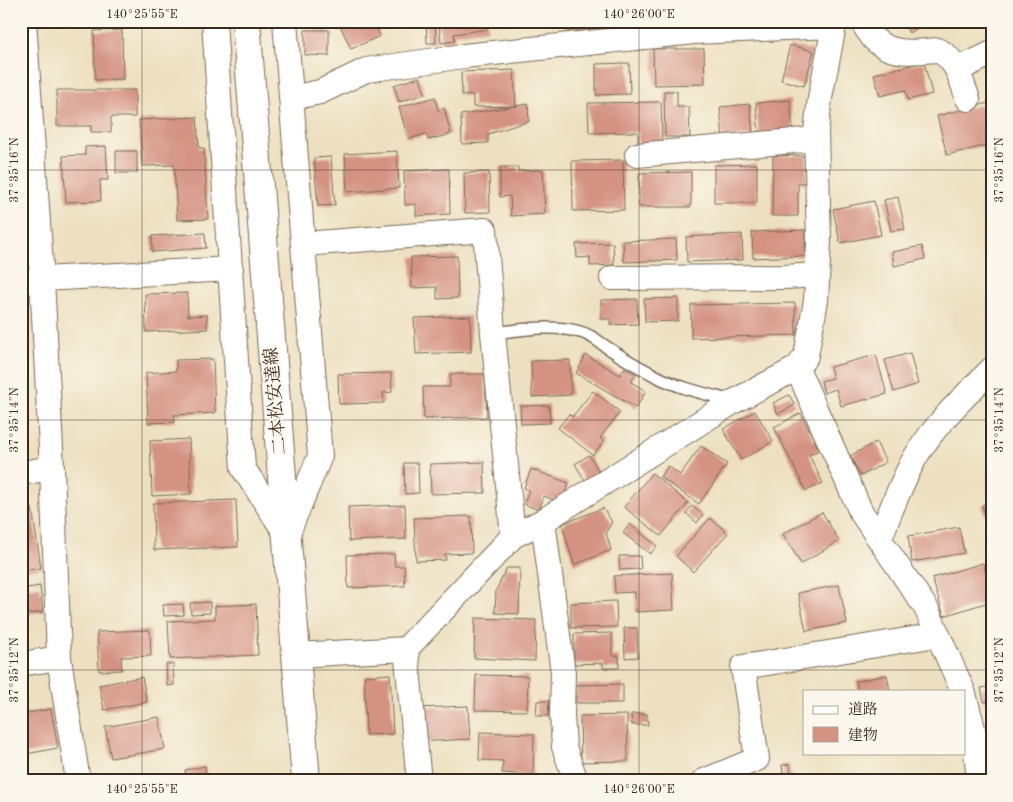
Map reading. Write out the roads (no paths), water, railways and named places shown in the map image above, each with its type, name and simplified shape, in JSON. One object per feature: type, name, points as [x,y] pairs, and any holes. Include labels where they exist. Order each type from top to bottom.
[{"type":"main road","name":"二本松安達線","points":[[246,21],[306,781]]},
{"type":"street","points":[[24,21],[31,281],[52,468],[59,658],[78,781]]},
{"type":"street","points":[[214,21],[243,468],[287,535]]},
{"type":"street","points":[[285,21],[320,456],[287,535]]},
{"type":"street","points":[[862,21],[872,37],[879,43],[899,51],[938,50],[949,58],[957,70],[968,99]]},
{"type":"street","points":[[291,98],[320,92],[366,70],[464,56],[694,32],[836,24],[820,98],[816,140],[818,241],[816,300],[806,356],[797,368],[733,402],[543,521],[513,536],[406,649],[296,655]]},
{"type":"street","points":[[957,70],[992,53]]},
{"type":"street","points":[[637,155],[816,140]]},
{"type":"street","points":[[304,244],[485,230],[513,536]]},
{"type":"street","points":[[31,281],[231,269]]},
{"type":"street","points":[[612,278],[785,277],[817,275]]},
{"type":"street","points":[[797,368],[861,512],[926,608],[963,690]]},
{"type":"street","points":[[880,538],[895,500],[916,456],[947,415],[992,369]]},
{"type":"street","points":[[21,473],[52,468]]},
{"type":"street","points":[[543,521],[563,673],[562,715],[564,747],[576,781]]},
{"type":"street","points":[[704,781],[757,759],[743,667],[937,635]]},
{"type":"street","points":[[406,649],[419,781]]},
{"type":"street","points":[[21,664],[59,658]]},
{"type":"street","points":[[966,700],[974,732],[979,781]]},
{"type":"lane","points":[[493,333],[543,328],[564,328],[582,332],[657,376],[733,402]]}]
